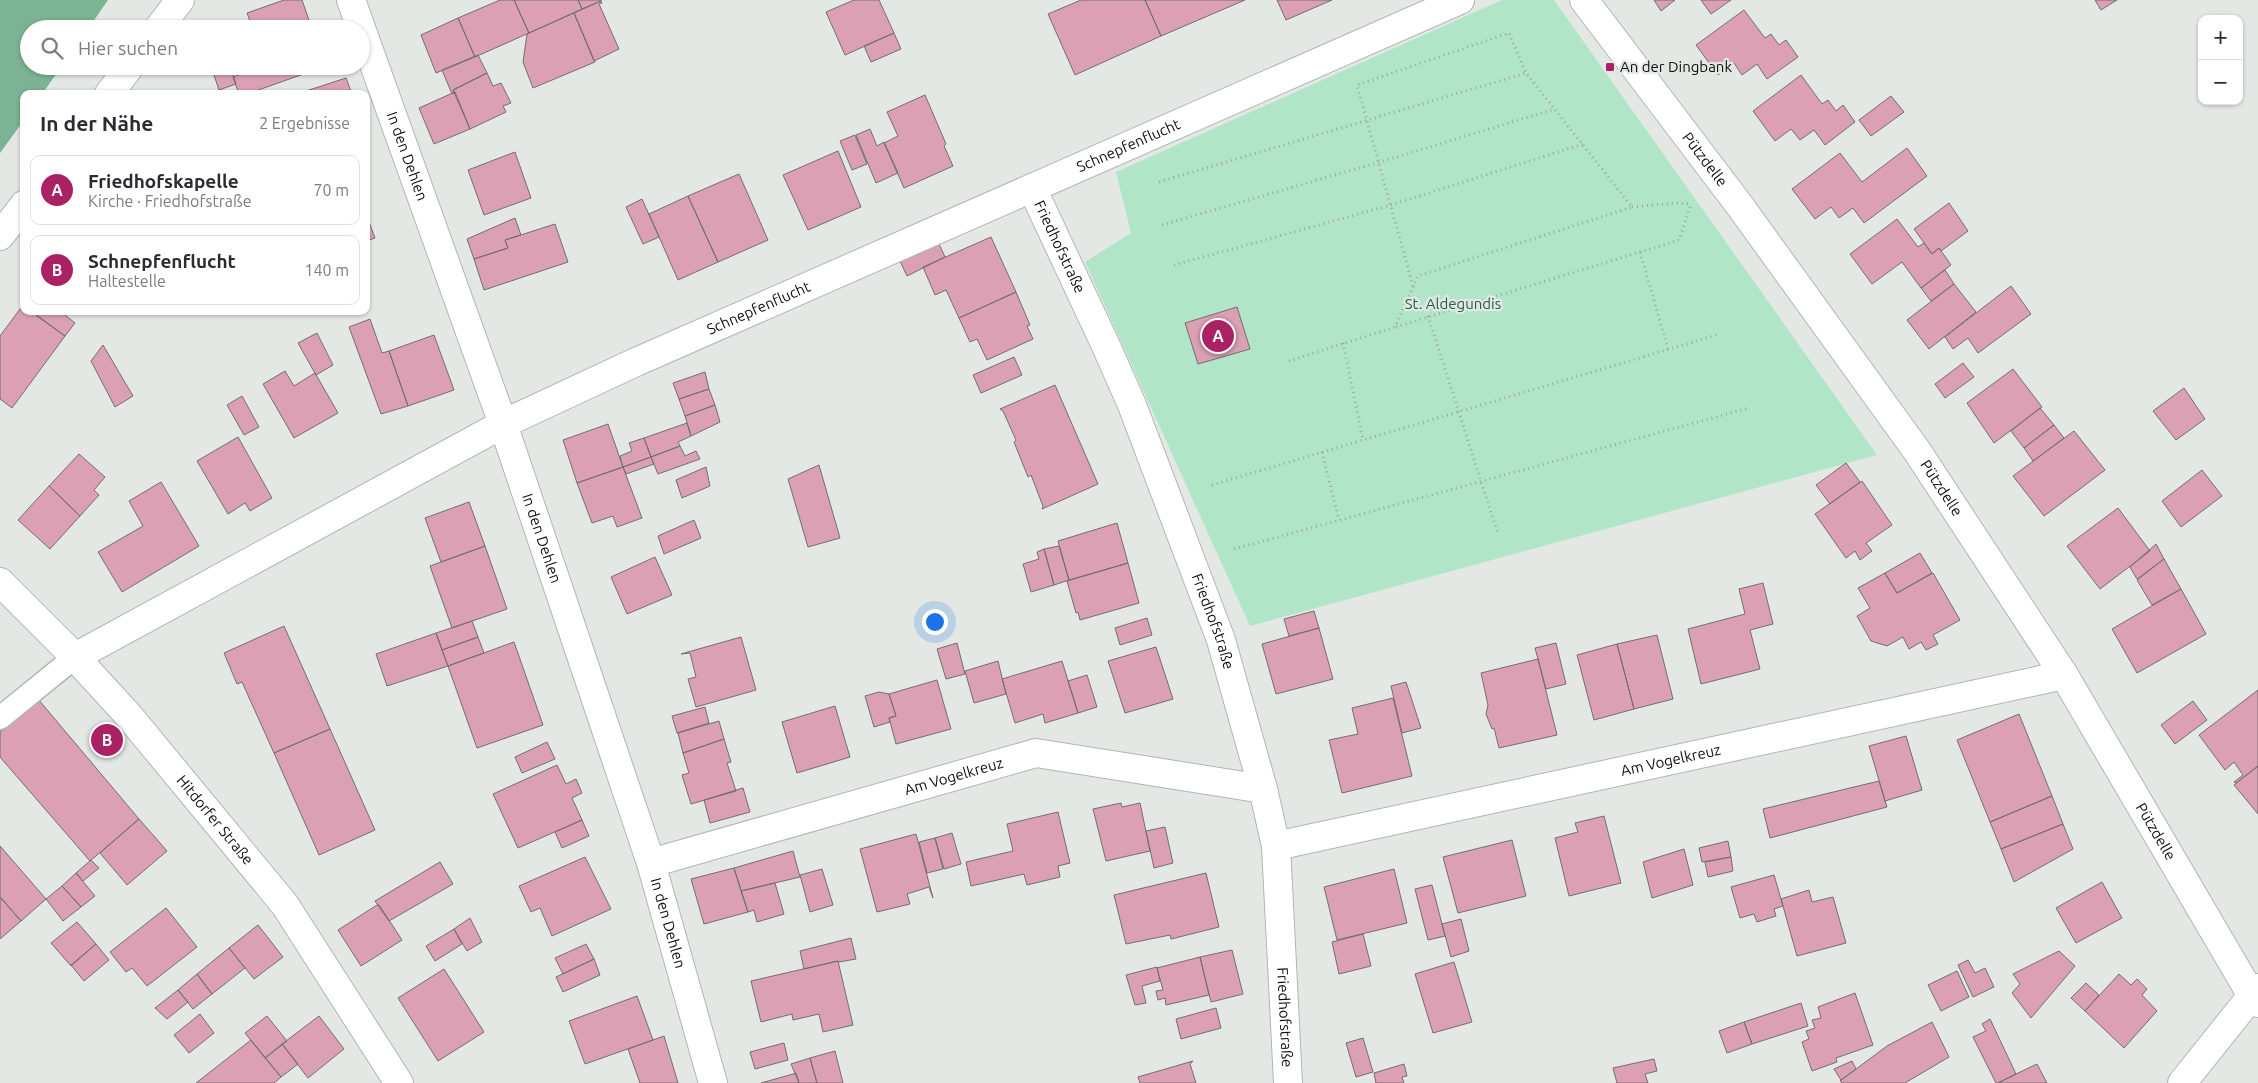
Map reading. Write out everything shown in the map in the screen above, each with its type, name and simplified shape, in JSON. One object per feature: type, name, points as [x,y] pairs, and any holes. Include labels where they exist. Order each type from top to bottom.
[{"type":"street","points":[[165,20],[180,0]]},
{"type":"street","name":"In den Dehlen","points":[[351,0],[358,20]]},
{"type":"street","name":"Schnepfenflucht","points":[[75,657],[503,424],[636,362],[1460,0]]},
{"type":"street","name":"Pützdelle","points":[[1584,0],[1740,206],[1917,451],[2064,676],[2256,996]]},
{"type":"street","name":"In den Dehlen","points":[[370,53],[503,424],[651,863],[713,1083]]},
{"type":"street","points":[[112,90],[123,75]]},
{"type":"street","name":"Friedhofstraße","points":[[1032,188],[1132,405],[1221,640],[1263,789],[1276,846],[1288,1083]]},
{"type":"street","points":[[0,236],[20,210]]},
{"type":"street","name":"Hitdorfer Straße","points":[[0,582],[75,657],[129,716],[285,905],[399,1083]]},
{"type":"street","name":"Am Vogelkreuz","points":[[1276,846],[2064,676]]},
{"type":"street","name":"Am Vogelkreuz","points":[[651,863],[1036,753],[1263,789]]},
{"type":"street","points":[[2182,1083],[2256,996]]},
{"type":"lane","points":[[0,718],[75,657]]},
{"type":"path","points":[[1413,287],[1380,162],[1357,85],[1509,33],[1526,73],[1632,207]]},
{"type":"path","points":[[1159,182],[1526,73]]},
{"type":"path","points":[[1162,226],[1555,108]]},
{"type":"path","points":[[1174,265],[1391,205],[1583,144]]},
{"type":"path","points":[[1395,327],[1418,276],[1632,207],[1674,203],[1740,206]]},
{"type":"path","points":[[1286,362],[1428,316],[1679,240],[1691,204]]},
{"type":"path","points":[[1640,252],[1668,350]]},
{"type":"path","points":[[1428,316],[1498,534]]},
{"type":"path","points":[[1212,484],[1720,334]]},
{"type":"path","points":[[1344,343],[1363,440]]},
{"type":"path","points":[[1234,550],[1749,408]]},
{"type":"path","points":[[1322,452],[1339,520]]},
{"type":"green space","points":[[0,0],[108,0],[94,20],[20,20],[20,75],[56,75],[45,90],[20,90],[20,126],[0,153]]},
{"type":"green space","name":"St. Aldegundis","points":[[1502,0],[1554,0],[1877,455],[1250,626],[1085,262],[1131,233],[1116,172]]},
{"type":"building","points":[[284,0],[302,0],[309,20],[250,20],[247,13]]},
{"type":"building","points":[[500,0],[514,0],[529,33],[475,57],[458,18]]},
{"type":"building","points":[[514,0],[578,0],[582,9],[529,33]]},
{"type":"building","points":[[578,0],[601,0],[601,1],[582,9]]},
{"type":"building","points":[[854,0],[879,0],[894,33],[845,55],[826,12]]},
{"type":"building","points":[[1081,0],[1145,0],[1161,36],[1075,75],[1048,14]]},
{"type":"building","points":[[1145,0],[1245,0],[1161,36]]},
{"type":"building","points":[[1277,0],[1332,0],[1286,20]]},
{"type":"building","points":[[1654,0],[1675,0],[1661,11]]},
{"type":"building","points":[[1701,0],[1731,0],[1711,14]]},
{"type":"building","points":[[2095,0],[2117,0],[2101,10]]},
{"type":"building","points":[[601,1],[602,3],[599,4],[619,49],[594,61],[574,13]]},
{"type":"building","points":[[1744,10],[1765,38],[1771,34],[1779,45],[1786,40],[1798,57],[1767,79],[1757,64],[1742,75],[1734,63],[1718,75],[1696,45]]},
{"type":"building","points":[[574,13],[595,62],[533,88],[523,62],[527,34]]},
{"type":"building","points":[[458,18],[475,57],[436,73],[421,35]]},
{"type":"building","points":[[894,33],[901,49],[871,62],[864,46]]},
{"type":"building","points":[[478,55],[487,73],[453,90],[455,92],[452,94],[442,70]]},
{"type":"building","points":[[487,73],[493,86],[501,83],[511,103],[503,106],[506,112],[470,129],[453,90]]},
{"type":"building","points":[[214,75],[233,75],[236,84],[219,90]]},
{"type":"building","points":[[238,75],[301,75],[258,90],[238,90],[233,77]]},
{"type":"building","points":[[1801,75],[1822,104],[1828,100],[1836,111],[1843,105],[1855,122],[1825,145],[1814,130],[1800,140],[1791,129],[1775,141],[1753,111]]},
{"type":"building","points":[[346,78],[350,90],[309,90]]},
{"type":"building","points":[[455,92],[470,129],[434,144],[419,108]]},
{"type":"building","points":[[925,95],[946,144],[944,146],[953,166],[904,188],[884,143],[898,136],[887,112]]},
{"type":"building","points":[[1891,96],[1904,112],[1871,136],[1859,120]]},
{"type":"building","points":[[870,129],[877,146],[884,142],[898,173],[876,183],[856,135]]},
{"type":"building","points":[[855,135],[867,164],[852,170],[840,141]]},
{"type":"building","points":[[1907,148],[1927,176],[1864,223],[1853,208],[1839,218],[1831,207],[1815,219],[1792,189],[1840,153],[1862,182]]},
{"type":"building","points":[[838,151],[861,207],[808,230],[783,175]]},
{"type":"building","points":[[515,152],[531,198],[484,215],[468,170]]},
{"type":"building","points":[[739,174],[768,240],[718,262],[688,196]]},
{"type":"building","points":[[688,196],[718,262],[678,280],[649,214]]},
{"type":"building","points":[[642,199],[659,237],[643,244],[626,207]]},
{"type":"building","points":[[1949,203],[1968,231],[1941,251],[1939,248],[1932,254],[1914,229]]},
{"type":"building","points":[[515,218],[521,235],[505,240],[508,248],[474,259],[467,239]]},
{"type":"building","points":[[1897,219],[1918,247],[1924,243],[1932,254],[1939,248],[1951,265],[1921,288],[1902,262],[1872,284],[1850,254]]},
{"type":"building","points":[[555,224],[568,262],[484,290],[474,259],[508,248],[505,240]]},
{"type":"building","points":[[370,225],[375,238],[370,240]]},
{"type":"building","points":[[991,237],[1016,292],[959,318],[946,290],[935,295],[923,267]]},
{"type":"building","points":[[938,242],[945,257],[907,276],[899,259]]},
{"type":"building","points":[[1945,270],[1954,284],[1931,301],[1921,288]]},
{"type":"building","points":[[1954,284],[1976,312],[1929,349],[1907,320]]},
{"type":"building","points":[[2011,286],[2031,314],[1978,353],[1968,338],[1953,349],[1945,337]]},
{"type":"building","points":[[1016,292],[1030,325],[1027,326],[1033,339],[987,360],[977,339],[970,342],[959,318]]},
{"type":"building","points":[[1237,307],[1250,349],[1198,364],[1185,323]]},
{"type":"building","points":[[20,309],[20,315],[36,315],[65,336],[12,408],[0,399],[0,336]]},
{"type":"building","points":[[65,315],[75,323],[65,336],[37,316]]},
{"type":"building","points":[[370,319],[382,353],[389,351],[408,406],[381,414],[349,327]]},
{"type":"building","points":[[317,333],[333,365],[316,375],[298,343]]},
{"type":"building","points":[[434,335],[454,390],[408,406],[389,351]]},
{"type":"building","points":[[103,345],[133,396],[115,407],[91,361]]},
{"type":"building","points":[[1014,357],[1022,375],[981,393],[973,375]]},
{"type":"building","points":[[1963,363],[1974,377],[1945,398],[1935,384]]},
{"type":"building","points":[[2013,369],[2042,407],[1994,443],[1967,403]]},
{"type":"building","points":[[285,371],[294,386],[315,373],[338,413],[294,438],[263,384]]},
{"type":"building","points":[[705,372],[709,389],[679,399],[673,383]]},
{"type":"building","points":[[1055,385],[1098,484],[1042,509],[1043,506],[1031,475],[1028,477],[1014,442],[1016,440],[1003,411],[1000,409]]},
{"type":"building","points":[[2184,388],[2205,419],[2176,440],[2153,411]]},
{"type":"building","points":[[709,389],[715,405],[685,416],[679,399]]},
{"type":"building","points":[[242,396],[259,427],[244,435],[227,405]]},
{"type":"building","points":[[715,405],[720,422],[691,436],[685,416]]},
{"type":"building","points":[[2040,408],[2054,425],[2024,448],[2011,431]]},
{"type":"building","points":[[687,423],[691,436],[678,442],[680,446],[651,457],[644,438]]},
{"type":"building","points":[[608,424],[623,467],[577,483],[563,440]]},
{"type":"building","points":[[2054,425],[2064,438],[2033,461],[2024,448]]},
{"type":"building","points":[[2074,431],[2105,470],[2044,516],[2013,476]]},
{"type":"building","points":[[238,437],[272,498],[250,511],[245,503],[228,514],[197,461]]},
{"type":"building","points":[[644,438],[651,457],[623,467],[620,456],[632,451],[629,443]]},
{"type":"building","points":[[680,446],[685,456],[696,451],[700,459],[658,474],[651,457]]},
{"type":"building","points":[[79,454],[105,477],[94,490],[99,495],[80,516],[49,486]]},
{"type":"building","points":[[651,457],[654,464],[626,474],[623,467]]},
{"type":"building","points":[[1846,463],[1860,482],[1830,504],[1816,485]]},
{"type":"building","points":[[819,465],[840,538],[808,547],[788,479]]},
{"type":"building","points":[[623,467],[642,518],[617,527],[613,516],[592,523],[577,483]]},
{"type":"building","points":[[706,467],[710,486],[682,498],[676,480]]},
{"type":"building","points":[[2202,470],[2222,496],[2181,527],[2162,501]]},
{"type":"building","points":[[1862,481],[1892,525],[1866,543],[1872,551],[1860,560],[1855,551],[1846,558],[1815,514]]},
{"type":"building","points":[[161,482],[199,546],[122,592],[98,552],[143,526],[129,501]]},
{"type":"building","points":[[49,486],[80,516],[50,549],[18,520]]},
{"type":"building","points":[[469,502],[485,546],[441,562],[425,518]]},
{"type":"building","points":[[2118,508],[2150,551],[2100,589],[2067,546]]},
{"type":"building","points":[[694,520],[701,538],[664,554],[658,536]]},
{"type":"building","points":[[1117,523],[1128,563],[1069,580],[1058,541]]},
{"type":"building","points":[[2156,544],[2164,559],[2137,579],[2130,567]]},
{"type":"building","points":[[485,546],[507,609],[452,628],[430,566]]},
{"type":"building","points":[[1059,546],[1069,580],[1054,585],[1044,549]]},
{"type":"building","points":[[1044,549],[1054,585],[1031,592],[1023,564],[1039,559],[1037,552]]},
{"type":"building","points":[[1920,553],[1932,573],[1897,593],[1885,573]]},
{"type":"building","points":[[655,557],[672,595],[627,614],[611,577]]},
{"type":"building","points":[[2164,559],[2181,589],[2152,605],[2137,580]]},
{"type":"building","points":[[1128,563],[1139,603],[1080,620],[1078,612],[1076,613],[1067,581]]},
{"type":"building","points":[[1885,573],[1897,593],[1933,573],[1960,620],[1933,635],[1938,644],[1926,650],[1921,642],[1909,649],[1903,637],[1887,646],[1871,641],[1857,616],[1870,608],[1858,588]]},
{"type":"building","points":[[1763,583],[1773,624],[1750,630],[1760,669],[1701,684],[1688,629],[1745,614],[1739,589]]},
{"type":"building","points":[[2181,589],[2206,634],[2137,673],[2112,629]]},
{"type":"building","points":[[1314,611],[1319,628],[1289,636],[1284,619]]},
{"type":"building","points":[[1147,618],[1152,635],[1120,645],[1115,628]]},
{"type":"building","points":[[472,621],[478,637],[442,650],[436,633]]},
{"type":"building","points":[[284,626],[330,729],[274,753],[242,682],[237,684],[224,653]]},
{"type":"building","points":[[1319,628],[1333,679],[1276,694],[1262,644]]},
{"type":"building","points":[[436,633],[448,666],[387,686],[376,654]]},
{"type":"building","points":[[1657,635],[1673,699],[1634,709],[1617,644]]},
{"type":"building","points":[[478,637],[484,653],[448,666],[442,650]]},
{"type":"building","points":[[741,637],[756,690],[696,707],[688,679],[696,677],[690,653],[681,654]]},
{"type":"building","points":[[514,642],[543,725],[477,748],[448,666]]},
{"type":"building","points":[[957,643],[965,674],[946,679],[937,649]]},
{"type":"building","points":[[1556,643],[1566,684],[1546,689],[1535,648]]},
{"type":"building","points":[[1617,644],[1634,709],[1594,720],[1577,655]]},
{"type":"building","points":[[1156,647],[1173,699],[1125,713],[1108,661]]},
{"type":"building","points":[[1538,659],[1557,735],[1499,748],[1494,728],[1492,729],[1486,714],[1488,705],[1481,673]]},
{"type":"building","points":[[998,661],[1006,694],[974,703],[965,671]]},
{"type":"building","points":[[1062,661],[1078,713],[1045,723],[1043,714],[1015,723],[1002,679]]},
{"type":"building","points":[[1087,675],[1097,707],[1078,713],[1068,681]]},
{"type":"building","points":[[937,680],[951,729],[896,744],[889,718],[896,716],[889,694]]},
{"type":"building","points":[[1406,682],[1421,728],[1402,733],[1391,686]]},
{"type":"building","points":[[2258,690],[2258,766],[2236,783],[2234,782],[2243,775],[2234,762],[2225,770],[2199,735]]},
{"type":"building","points":[[879,692],[889,694],[896,716],[889,718],[890,722],[874,727],[865,696]]},
{"type":"building","points":[[1393,698],[1412,776],[1342,793],[1329,740],[1358,734],[1352,708]]},
{"type":"building","points":[[38,699],[139,819],[90,861],[0,757],[0,732]]},
{"type":"building","points":[[2193,701],[2207,720],[2175,744],[2161,725]]},
{"type":"building","points":[[835,706],[850,757],[797,773],[782,722]]},
{"type":"building","points":[[705,707],[709,723],[677,733],[672,716]]},
{"type":"building","points":[[2019,714],[2052,796],[1990,822],[1957,740]]},
{"type":"building","points":[[719,721],[724,739],[683,753],[678,733]]},
{"type":"building","points":[[330,729],[375,830],[319,855],[274,753]]},
{"type":"building","points":[[1906,736],[1922,790],[1885,801],[1869,746]]},
{"type":"building","points":[[724,739],[731,762],[727,763],[736,791],[691,804],[682,775],[689,773],[683,753]]},
{"type":"building","points":[[547,742],[555,759],[522,773],[515,757]]},
{"type":"building","points":[[557,765],[566,784],[576,779],[582,793],[572,798],[582,820],[518,848],[493,794]]},
{"type":"building","points":[[2258,766],[2258,814],[2234,785]]},
{"type":"building","points":[[1879,781],[1887,807],[1770,838],[1763,809]]},
{"type":"building","points":[[743,788],[750,812],[710,823],[704,800]]},
{"type":"building","points":[[2052,796],[2063,824],[2001,849],[1990,822]]},
{"type":"building","points":[[1121,803],[1122,807],[1140,803],[1150,851],[1106,861],[1093,809]]},
{"type":"building","points":[[1058,812],[1070,863],[1058,866],[1060,877],[1027,885],[1024,874],[971,886],[966,862],[1013,851],[1007,824]]},
{"type":"building","points":[[1604,816],[1621,883],[1569,896],[1555,838],[1578,832],[1575,823]]},
{"type":"building","points":[[139,819],[167,851],[127,885],[100,853]]},
{"type":"building","points":[[582,820],[589,836],[562,848],[555,832]]},
{"type":"building","points":[[2063,824],[2073,849],[2014,882],[2001,849]]},
{"type":"building","points":[[1165,827],[1173,863],[1154,868],[1146,831]]},
{"type":"building","points":[[952,833],[961,864],[944,869],[935,838]]},
{"type":"building","points":[[916,834],[933,898],[929,887],[907,894],[910,904],[877,912],[860,849]]},
{"type":"building","points":[[935,838],[943,869],[927,873],[919,842]]},
{"type":"building","points":[[1512,840],[1526,896],[1458,913],[1443,857]]},
{"type":"building","points":[[1728,841],[1731,857],[1702,862],[1699,848]]},
{"type":"building","points":[[0,846],[46,899],[21,921],[0,897]]},
{"type":"building","points":[[1684,849],[1693,885],[1652,898],[1643,862]]},
{"type":"building","points":[[793,851],[800,877],[741,891],[734,868]]},
{"type":"building","points":[[585,857],[611,909],[552,936],[540,908],[531,912],[519,886]]},
{"type":"building","points":[[1731,857],[1733,871],[1708,877],[1705,862]]},
{"type":"building","points":[[91,860],[99,868],[83,881],[76,873]]},
{"type":"building","points":[[440,862],[453,884],[389,921],[375,901]]},
{"type":"building","points":[[734,868],[748,912],[704,924],[691,879]]},
{"type":"building","points":[[822,869],[833,905],[810,912],[800,875]]},
{"type":"building","points":[[1394,869],[1407,923],[1337,940],[1324,887]]},
{"type":"building","points":[[76,873],[95,896],[81,907],[62,886]]},
{"type":"building","points":[[1206,873],[1219,927],[1171,939],[1170,935],[1126,944],[1114,895]]},
{"type":"building","points":[[1774,875],[1783,906],[1774,909],[1776,916],[1757,922],[1754,914],[1740,918],[1731,887]]},
{"type":"building","points":[[2102,882],[2122,918],[2076,943],[2056,908]]},
{"type":"building","points":[[775,883],[784,914],[757,922],[754,910],[748,912],[741,891]]},
{"type":"building","points":[[1432,885],[1445,936],[1428,940],[1415,889]]},
{"type":"building","points":[[62,886],[81,907],[63,921],[46,899]]},
{"type":"building","points":[[1809,890],[1812,902],[1833,897],[1846,943],[1797,956],[1781,899]]},
{"type":"building","points":[[0,897],[21,921],[0,939]]},
{"type":"building","points":[[379,905],[402,940],[361,966],[338,930]]},
{"type":"building","points":[[166,908],[197,947],[147,986],[132,968],[126,972],[110,952]]},
{"type":"building","points":[[470,918],[482,942],[467,951],[454,929]]},
{"type":"building","points":[[1461,919],[1469,951],[1451,957],[1442,924]]},
{"type":"building","points":[[77,922],[96,944],[71,966],[51,943]]},
{"type":"building","points":[[258,925],[283,957],[254,979],[229,948]]},
{"type":"building","points":[[454,929],[462,944],[435,961],[426,946]]},
{"type":"building","points":[[1363,934],[1371,966],[1339,974],[1332,942]]},
{"type":"building","points":[[851,938],[856,959],[804,969],[800,951]]},
{"type":"building","points":[[96,944],[109,960],[84,981],[71,965]]},
{"type":"building","points":[[586,944],[594,959],[563,974],[555,958]]},
{"type":"building","points":[[229,948],[245,968],[212,994],[197,974]]},
{"type":"building","points":[[1232,950],[1243,994],[1211,1002],[1200,957]]},
{"type":"building","points":[[2059,951],[2075,966],[2031,1018],[2012,993],[2020,984],[2013,974]]},
{"type":"building","points":[[1200,957],[1209,995],[1166,1005],[1165,998],[1158,1000],[1156,991],[1163,990],[1157,968]]},
{"type":"building","points":[[594,959],[600,975],[563,992],[556,977]]},
{"type":"building","points":[[1968,960],[1975,973],[1985,968],[1994,987],[1973,997],[1958,965]]},
{"type":"building","points":[[838,961],[853,1025],[823,1032],[819,1014],[793,1020],[792,1014],[761,1022],[751,981]]},
{"type":"building","points":[[1454,962],[1472,1022],[1433,1033],[1415,974]]},
{"type":"building","points":[[1157,967],[1160,981],[1142,986],[1146,1003],[1135,1005],[1126,975]]},
{"type":"building","points":[[444,969],[484,1032],[438,1061],[398,998]]},
{"type":"building","points":[[1957,971],[1969,997],[1941,1011],[1928,985]]},
{"type":"building","points":[[197,974],[212,994],[193,1009],[178,990]]},
{"type":"building","points":[[2119,974],[2131,985],[2137,979],[2147,989],[2142,995],[2157,1011],[2124,1048],[2085,1011]]},
{"type":"building","points":[[2086,983],[2099,995],[2085,1011],[2071,998]]},
{"type":"building","points":[[178,990],[188,1002],[167,1019],[155,1008]]},
{"type":"building","points":[[1855,993],[1873,1045],[1836,1058],[1837,1062],[1812,1071],[1802,1042],[1809,1039],[1806,1031],[1815,1028],[1812,1020],[1821,1018],[1818,1007]]},
{"type":"building","points":[[637,996],[653,1040],[585,1064],[569,1021]]},
{"type":"building","points":[[1801,1003],[1808,1026],[1752,1044],[1744,1022]]},
{"type":"building","points":[[1216,1008],[1221,1028],[1181,1039],[1176,1019]]},
{"type":"building","points":[[200,1014],[214,1033],[189,1053],[174,1035]]},
{"type":"building","points":[[267,1016],[287,1041],[265,1058],[245,1033]]},
{"type":"building","points":[[319,1016],[344,1049],[308,1078],[282,1044]]},
{"type":"building","points":[[1990,1019],[2016,1074],[1998,1083],[1996,1083],[1973,1037],[1986,1031],[1982,1024]]},
{"type":"building","points":[[1744,1022],[1752,1044],[1727,1053],[1719,1031]]},
{"type":"building","points":[[1932,1022],[1949,1057],[1905,1083],[1842,1083],[1840,1081],[1887,1046]]},
{"type":"building","points":[[664,1036],[678,1083],[640,1083],[628,1049]]},
{"type":"building","points":[[1363,1038],[1373,1072],[1356,1077],[1346,1043]]},
{"type":"building","points":[[251,1040],[281,1077],[274,1083],[196,1083]]},
{"type":"building","points":[[784,1043],[788,1060],[755,1069],[750,1052]]},
{"type":"building","points":[[282,1044],[298,1064],[281,1077],[265,1058]]},
{"type":"building","points":[[835,1051],[843,1083],[817,1083],[810,1058]]},
{"type":"building","points":[[810,1058],[817,1083],[799,1083],[791,1064]]},
{"type":"building","points":[[1654,1059],[1657,1071],[1645,1074],[1648,1083],[1617,1083],[1613,1068]]},
{"type":"building","points":[[1193,1061],[1190,1064],[1196,1083],[1140,1083],[1138,1077]]},
{"type":"building","points":[[1852,1061],[1856,1069],[1841,1080],[1834,1069]]},
{"type":"building","points":[[1404,1064],[1407,1076],[1402,1077],[1404,1083],[1376,1083],[1374,1073]]},
{"type":"building","points":[[2037,1064],[2047,1083],[1998,1083],[2016,1074]]},
{"type":"building","points":[[796,1073],[799,1083],[761,1083],[793,1074]]},
{"type":"place","name":"An der Dingbank","points":[[1610,67]]},
{"type":"place","name":"Friedhofskapelle","points":[[1218,336]]},
{"type":"place","name":"Schnepfenflucht","points":[[107,740]]}]
